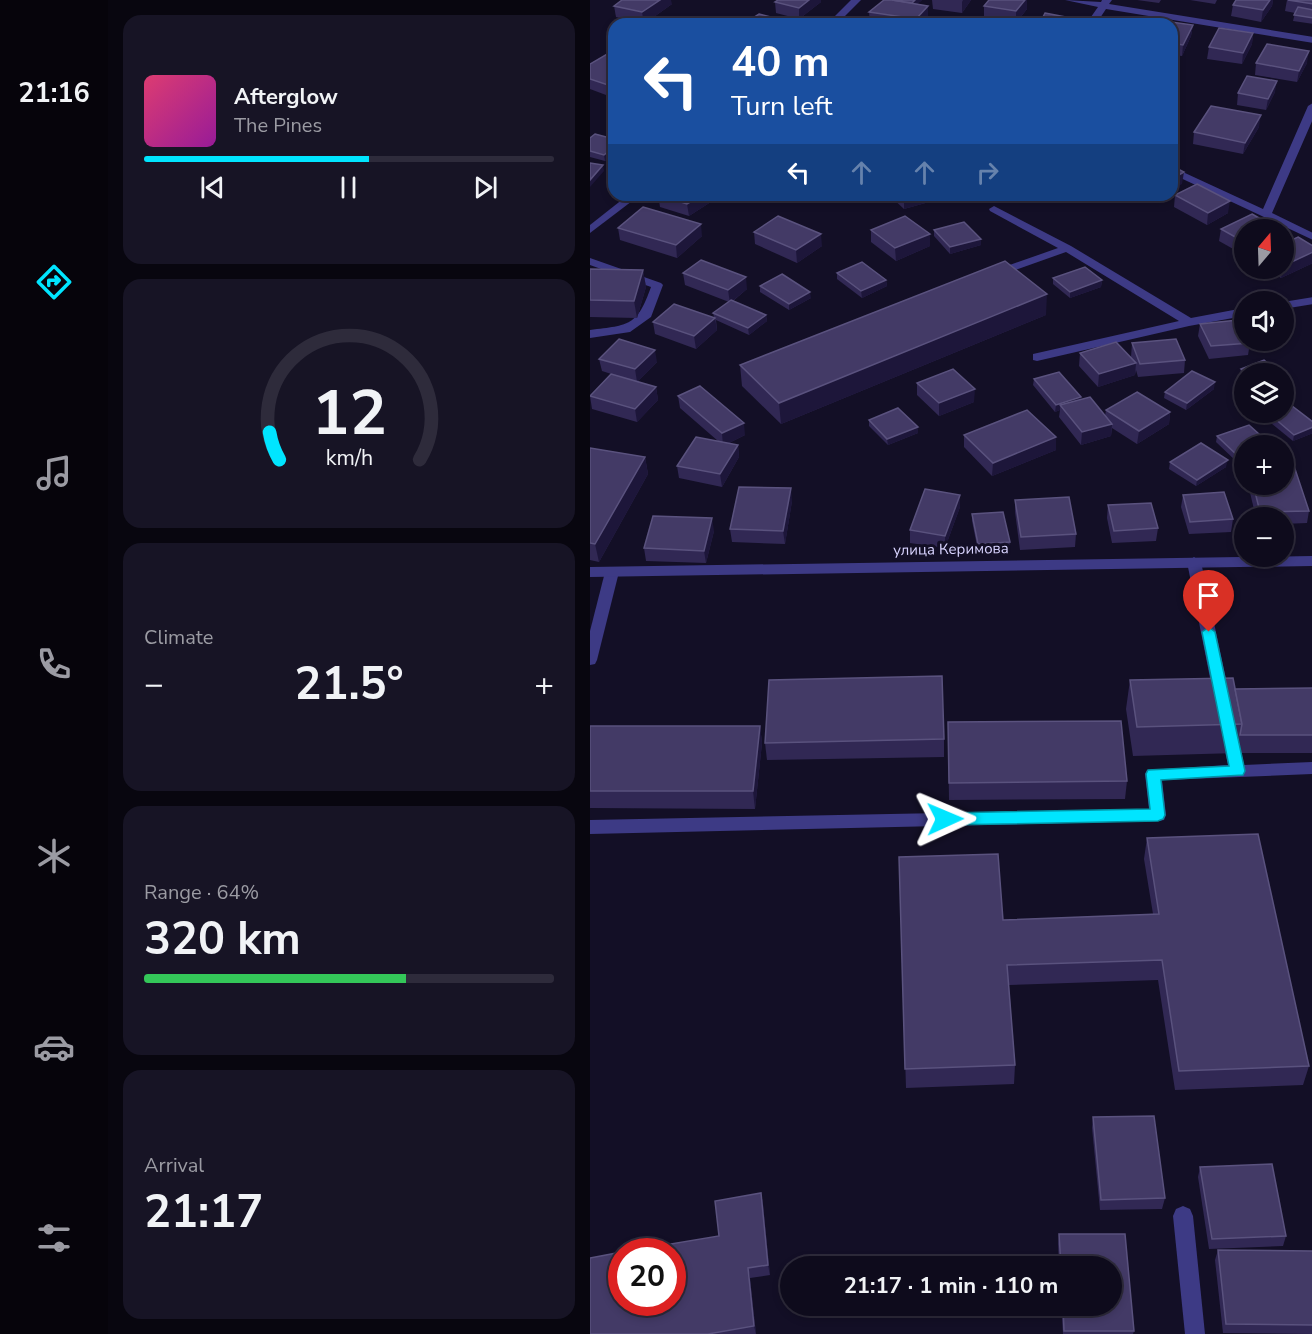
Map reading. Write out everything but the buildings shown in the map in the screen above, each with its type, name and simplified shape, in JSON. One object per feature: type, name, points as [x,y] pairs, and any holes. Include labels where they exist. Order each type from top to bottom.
[{"type":"street","points":[[838,18],[856,0]]},
{"type":"street","points":[[1070,0],[1105,3],[1313,39]]},
{"type":"street","points":[[1095,18],[1105,3]]},
{"type":"street","points":[[1266,214],[1313,106]]},
{"type":"street","points":[[1178,173],[1313,237]]},
{"type":"street","points":[[590,230],[627,201]]},
{"type":"street","points":[[994,209],[1067,248],[1189,322]]},
{"type":"street","points":[[979,280],[1067,248]]},
{"type":"street","points":[[590,261],[657,285],[647,314],[626,328],[590,334]]},
{"type":"street","points":[[1294,303],[1313,300]]},
{"type":"street","points":[[1037,357],[1234,314]]},
{"type":"street","name":"улица Керимова","points":[[590,572],[1313,561]]},
{"type":"street","points":[[1194,562],[1237,771]]},
{"type":"street","points":[[590,660],[612,572]]},
{"type":"street","points":[[590,827],[1158,815],[1153,774],[1313,768]]},
{"type":"street","points":[[1184,1216],[1195,1334]]},
{"type":"route","points":[[945,819],[1158,815],[1153,774],[1237,771],[1209,632]]}]
